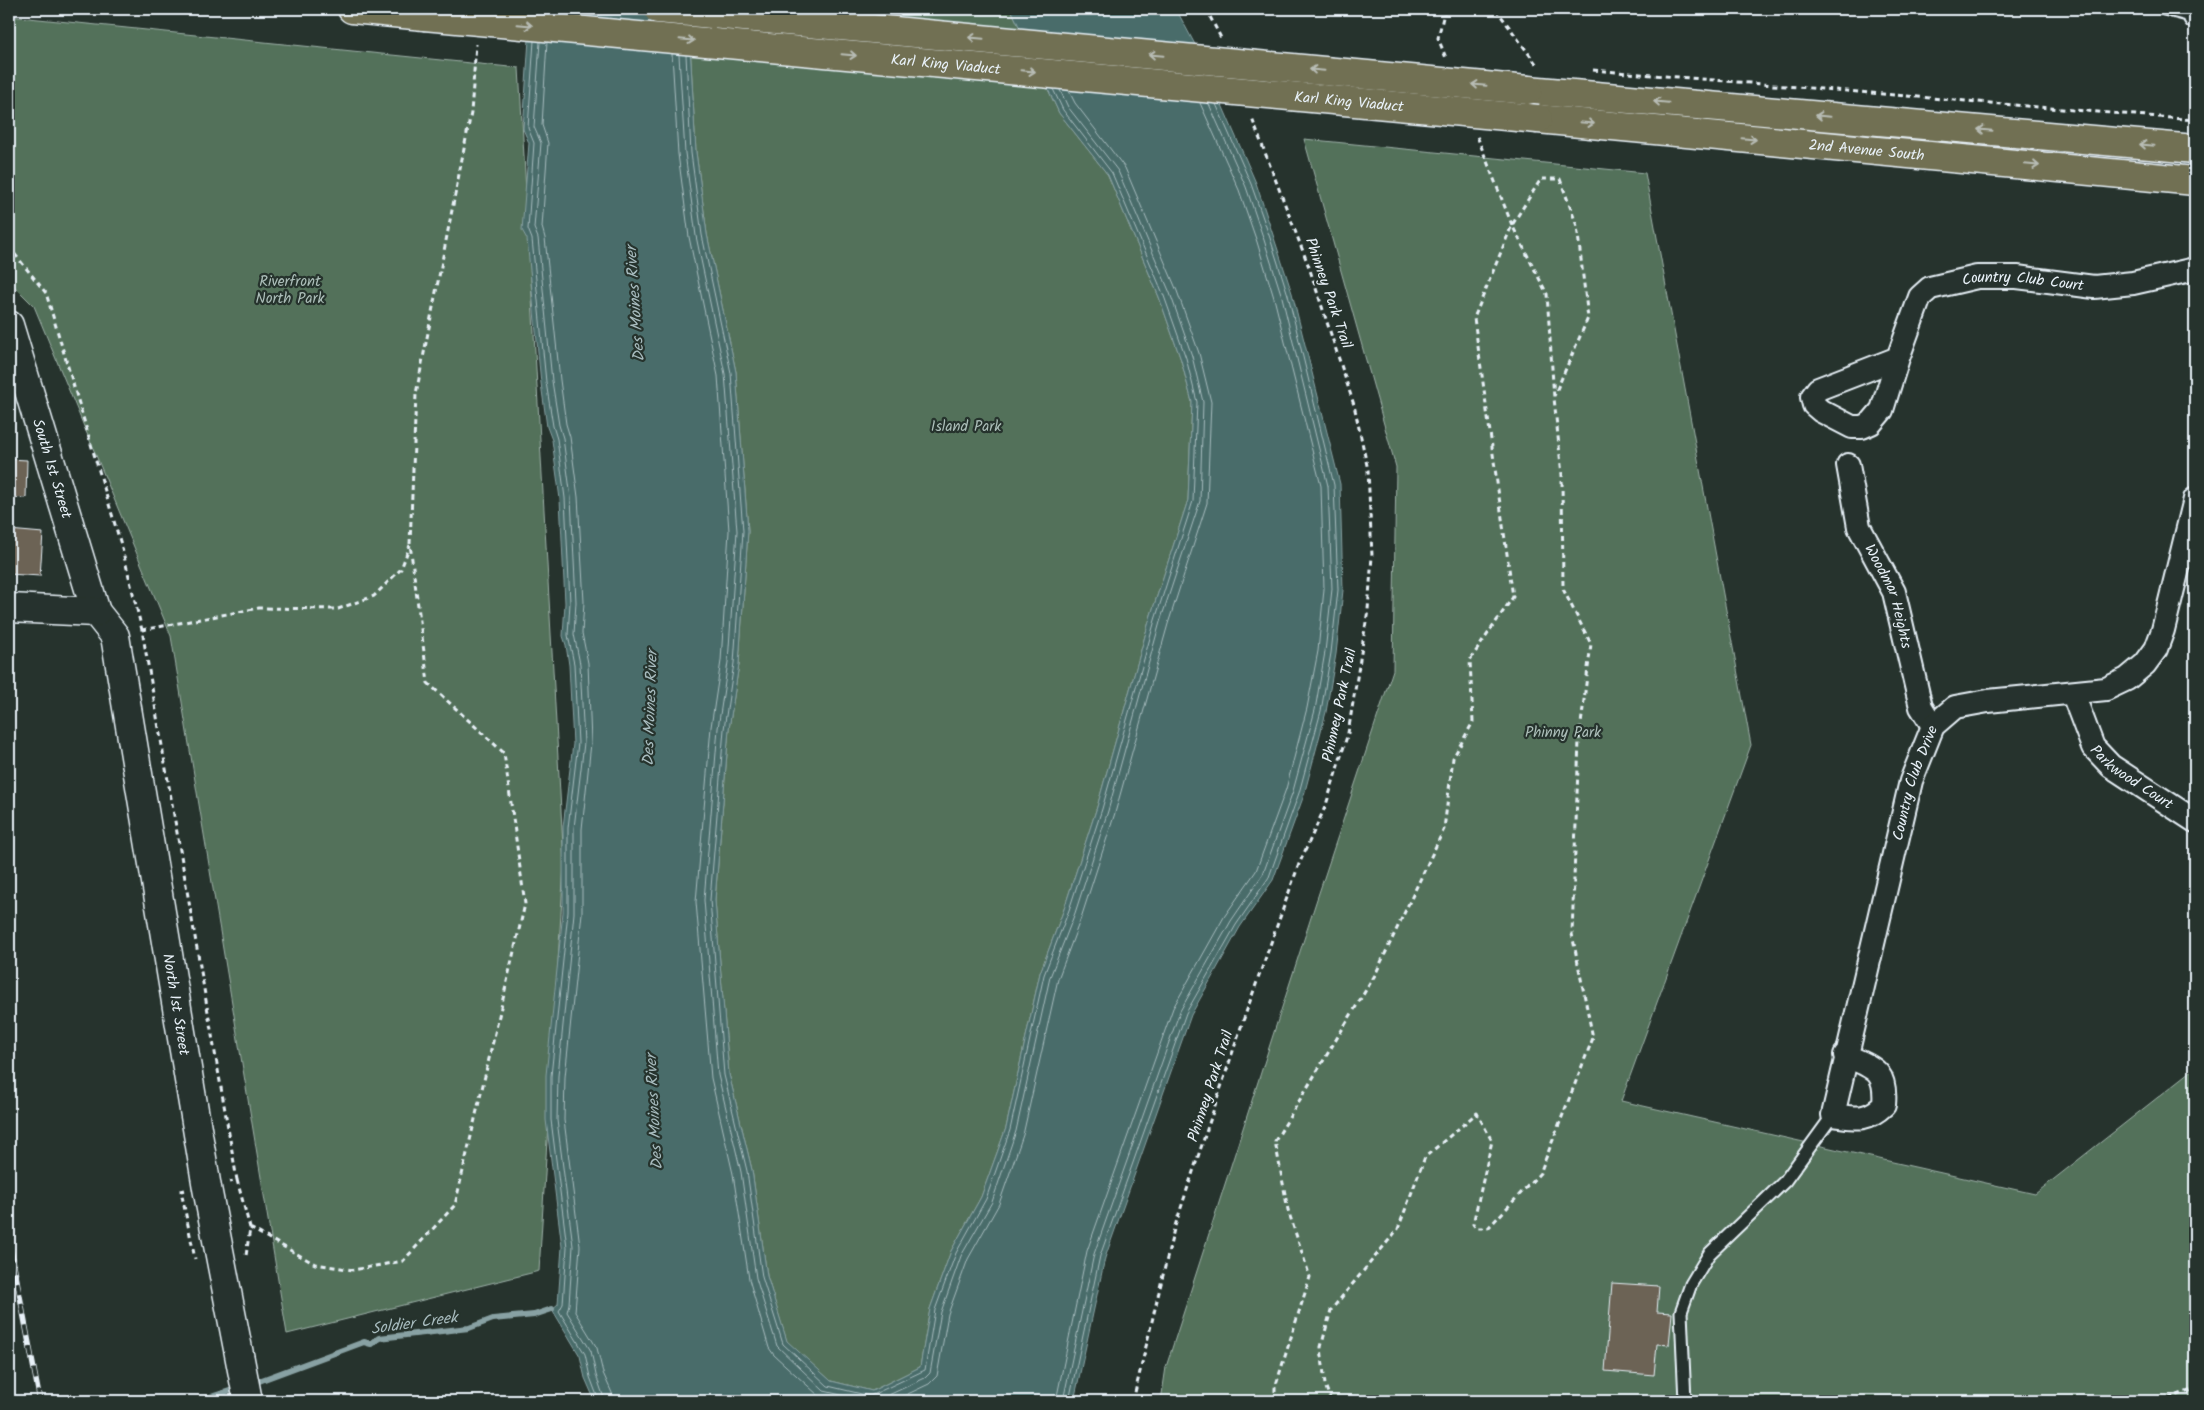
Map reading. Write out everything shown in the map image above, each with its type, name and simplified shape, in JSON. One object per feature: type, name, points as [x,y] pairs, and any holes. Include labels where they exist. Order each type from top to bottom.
[{"type":"main road","name":"Karl King Viaduct","points":[[352,9],[1538,119]]},
{"type":"main road","name":"Karl King Viaduct","points":[[658,9],[1528,90],[2195,149]]},
{"type":"main road","name":"2nd Avenue South","points":[[1538,119],[2195,181]]},
{"type":"street","name":"Country Club Court","points":[[1898,358],[1920,297],[1930,288],[1950,282],[1977,277],[2017,277],[2094,287],[2133,283],[2195,269]]},
{"type":"street","name":"South 1st Street","points":[[9,325],[96,612]]},
{"type":"street","name":"Woodmar Heights","points":[[1848,466],[1859,528],[1894,592],[1921,707],[1933,726]]},
{"type":"street","name":"Country Club Drive","points":[[1833,1115],[1845,1055],[1910,781],[1933,726],[1955,708],[1988,701],[2073,694],[2106,689],[2127,679],[2145,664],[2156,649],[2163,630],[2192,524],[2195,499]]},
{"type":"street","points":[[9,608],[96,612]]},
{"type":"street","name":"North 1st Street","points":[[96,612],[114,636],[207,1188],[247,1399]]},
{"type":"street","name":"Parkwood Court","points":[[2073,694],[2093,747],[2111,766],[2195,821]]},
{"type":"street","points":[[1833,1115],[1859,1119],[1873,1116],[1884,1106],[1886,1089],[1882,1078],[1871,1067],[1845,1055]]},
{"type":"lane","points":[[2164,9],[2195,16]]},
{"type":"lane","points":[[1685,1401],[1681,1312],[1691,1284],[1709,1254],[1785,1181],[1833,1115]]},
{"type":"path","points":[[1206,9],[1222,40]]},
{"type":"path","points":[[1496,9],[1537,65],[1547,66]]},
{"type":"path","points":[[237,1180],[250,1228],[315,1264],[353,1270],[403,1261],[454,1205],[526,904],[504,753],[428,683],[410,544],[416,394],[471,113],[476,37]]},
{"type":"path","points":[[1587,69],[2195,120]]},
{"type":"path","name":"Phinney Park Trail","points":[[1133,1401],[1174,1229],[1243,1021],[1300,864],[1326,805],[1348,733],[1368,610],[1372,556],[1368,470],[1354,405],[1309,267],[1250,114]]},
{"type":"path","points":[[1274,1401],[1275,1388],[1310,1277],[1288,1210],[1276,1141],[1375,975],[1444,829],[1453,758],[1474,722],[1470,660],[1513,597],[1474,318],[1512,226],[1541,179],[1560,179],[1577,226],[1588,318],[1554,398]]},
{"type":"path","points":[[1331,1401],[1325,1385],[1321,1347],[1331,1310],[1398,1229],[1424,1157],[1477,1113],[1492,1142],[1472,1224],[1476,1228],[1488,1228],[1540,1174],[1593,1038],[1572,934],[1579,740],[1591,644],[1563,589],[1562,476],[1546,294],[1512,226]]},
{"type":"path","points":[[9,246],[46,293],[122,548],[142,630],[259,608],[338,609],[374,596],[401,570],[410,544]]},
{"type":"path","points":[[2160,1401],[2195,1388]]},
{"type":"green space","name":"Island Park","points":[[688,9],[1011,9],[1059,113],[1108,175],[1159,297],[1181,360],[1192,402],[1188,500],[1150,618],[1097,807],[1064,909],[1040,973],[1006,1128],[981,1197],[951,1251],[930,1309],[920,1367],[872,1391],[831,1381],[787,1342],[767,1276],[752,1170],[729,1074],[715,901],[729,729],[739,664],[748,531],[736,372],[707,234],[696,152]]},
{"type":"green space","name":"Riverfront North Park","points":[[9,16],[519,68],[564,864],[539,1271],[287,1334],[171,636],[34,306],[9,281]]},
{"type":"green space","name":"Phinny Park","points":[[1304,139],[1645,173],[1751,745],[1621,1101],[2035,1194],[2195,1068],[2195,1401],[1161,1401],[1166,1367],[1393,670],[1396,467]]},
{"type":"water","name":"Des Moines River","points":[[531,9],[688,9],[696,152],[707,234],[736,372],[748,531],[739,664],[729,729],[715,900],[729,1074],[752,1170],[767,1276],[787,1341],[831,1381],[872,1391],[920,1367],[930,1309],[951,1251],[981,1197],[1006,1128],[1040,973],[1064,909],[1097,807],[1150,618],[1188,500],[1192,402],[1181,360],[1159,297],[1108,175],[1059,113],[1011,9],[1176,9],[1199,52],[1256,183],[1292,293],[1340,484],[1343,590],[1336,654],[1326,712],[1304,795],[1273,880],[1240,927],[1191,1015],[1105,1258],[1074,1401],[595,1401],[585,1378],[580,1356],[552,1309],[558,1304],[562,1247],[546,1120],[546,1075],[563,912],[563,827],[573,744],[569,665],[563,636],[565,603],[560,499],[552,440],[547,427],[541,383],[527,239],[522,230],[529,143],[523,129]]},
{"type":"building","points":[[9,459],[27,460],[26,498],[9,497]]},
{"type":"building","points":[[9,530],[43,533],[40,576],[9,574]]},
{"type":"building","points":[[1612,1283],[1659,1286],[1657,1312],[1672,1313],[1669,1345],[1657,1344],[1654,1375],[1605,1371]]},
{"type":"waterway","name":"Soldier Creek","points":[[251,1384],[364,1342],[371,1344],[379,1338],[469,1328],[493,1319],[534,1315],[552,1309]]},
{"type":"waterway","name":"Soldier Creek","points":[[198,1401],[239,1388]]},
{"type":"railway","points":[[9,1239],[40,1401]]}]
